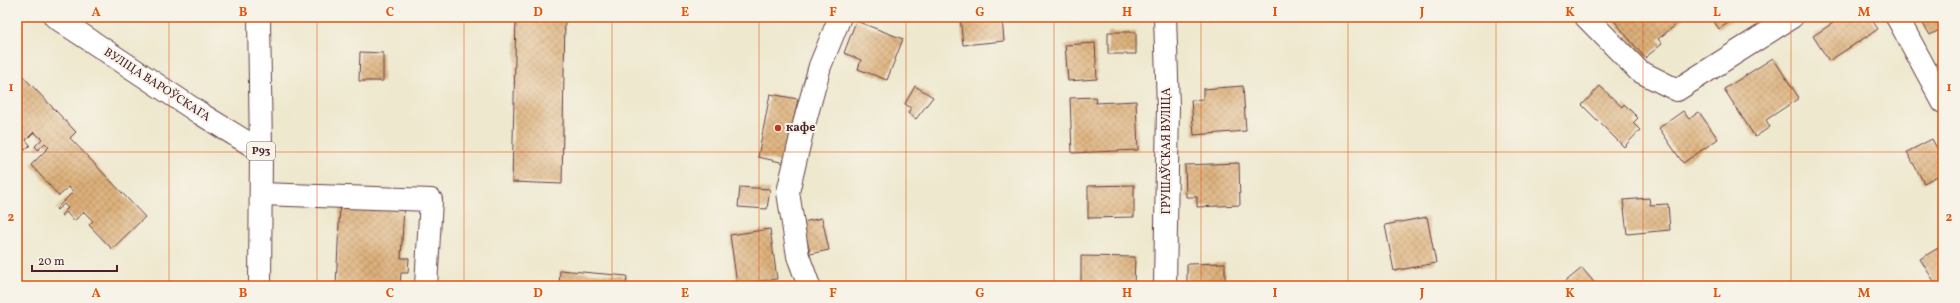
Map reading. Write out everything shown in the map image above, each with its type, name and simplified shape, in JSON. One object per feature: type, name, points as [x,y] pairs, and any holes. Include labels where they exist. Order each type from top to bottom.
[{"type":"street","name":"ВУЛІЦА ВАРОЎСКАГА","points":[[55,17],[201,114],[261,151]]},
{"type":"street","name":"Р93","points":[[259,17],[261,151],[260,286]]},
{"type":"street","points":[[809,286],[798,256],[788,192],[803,128],[820,66],[840,17]]},
{"type":"street","name":"ГРУШАЎСКАЯ ВУЛІЦА","points":[[1165,17],[1168,107],[1165,286]]},
{"type":"street","points":[[1586,17],[1639,71],[1677,90],[1792,17]]},
{"type":"street","points":[[1897,17],[1943,102]]},
{"type":"street","points":[[261,194],[431,200],[426,286]]},
{"type":"building","points":[[516,17],[565,17],[562,184],[512,182]]},
{"type":"building","points":[[960,17],[1002,17],[1004,41],[963,45]]},
{"type":"building","points":[[1611,17],[1686,17],[1658,39],[1662,44],[1645,58]]},
{"type":"building","points":[[1711,17],[1737,17],[1719,29]]},
{"type":"building","points":[[1842,17],[1870,17],[1878,29],[1829,61],[1813,36]]},
{"type":"building","points":[[1930,17],[1934,17],[1941,29],[1930,35],[1922,22]]},
{"type":"building","points":[[856,21],[903,39],[887,80],[858,69],[861,60],[844,53]]},
{"type":"building","points":[[1108,32],[1136,32],[1136,54],[1108,54]]},
{"type":"building","points":[[1095,43],[1097,79],[1068,81],[1065,45]]},
{"type":"building","points":[[360,52],[383,53],[383,81],[359,81]]},
{"type":"building","points":[[1773,58],[1799,98],[1766,120],[1770,127],[1755,137],[1724,89]]},
{"type":"building","points":[[17,70],[76,132],[70,138],[145,217],[112,249],[89,225],[93,221],[84,212],[74,221],[66,212],[63,216],[61,215],[68,208],[64,204],[57,210],[56,209],[73,192],[69,187],[59,196],[31,165],[49,147],[45,143],[38,150],[35,146],[42,139],[34,132],[26,140],[30,145],[25,150],[17,142]]},
{"type":"building","points":[[915,86],[933,97],[916,119],[908,113],[911,108],[905,104]]},
{"type":"building","points":[[1243,86],[1246,131],[1194,135],[1191,100],[1203,99],[1203,89]]},
{"type":"building","points":[[1600,86],[1622,107],[1624,104],[1638,118],[1633,123],[1640,130],[1624,147],[1582,105]]},
{"type":"building","name":"кафе","points":[[770,94],[798,99],[785,163],[758,157]]},
{"type":"building","points":[[1095,97],[1096,103],[1136,101],[1138,150],[1072,153],[1070,98]]},
{"type":"building","points":[[1683,111],[1689,119],[1699,112],[1718,139],[1683,163],[1659,128]]},
{"type":"building","points":[[1932,139],[1943,159],[1943,173],[1924,183],[1907,152]]},
{"type":"building","points":[[1239,163],[1240,205],[1197,207],[1197,197],[1186,197],[1185,165]]},
{"type":"building","points":[[1134,185],[1134,217],[1088,218],[1088,186]]},
{"type":"building","points":[[740,187],[770,189],[767,209],[738,207]]},
{"type":"building","points":[[1649,198],[1650,205],[1668,204],[1670,230],[1627,234],[1623,200]]},
{"type":"building","points":[[340,203],[404,206],[401,258],[409,258],[408,273],[401,273],[400,286],[336,286]]},
{"type":"building","points":[[1427,217],[1436,263],[1394,271],[1385,225]]},
{"type":"building","points":[[822,218],[829,250],[810,254],[803,222]]},
{"type":"building","points":[[770,229],[777,279],[737,284],[730,235]]},
{"type":"building","points":[[1943,245],[1943,286],[1937,286],[1920,259]]},
{"type":"building","points":[[1081,256],[1135,257],[1134,286],[1081,286]]},
{"type":"building","points":[[1225,263],[1225,286],[1187,286],[1187,264]]},
{"type":"building","points":[[1582,268],[1597,286],[1560,286]]},
{"type":"building","points":[[560,270],[627,276],[626,286],[559,286]]},
{"type":"building","points":[[122,283],[161,285],[161,286],[122,286]]},
{"type":"place","name":"кафе","points":[[778,128]]}]
